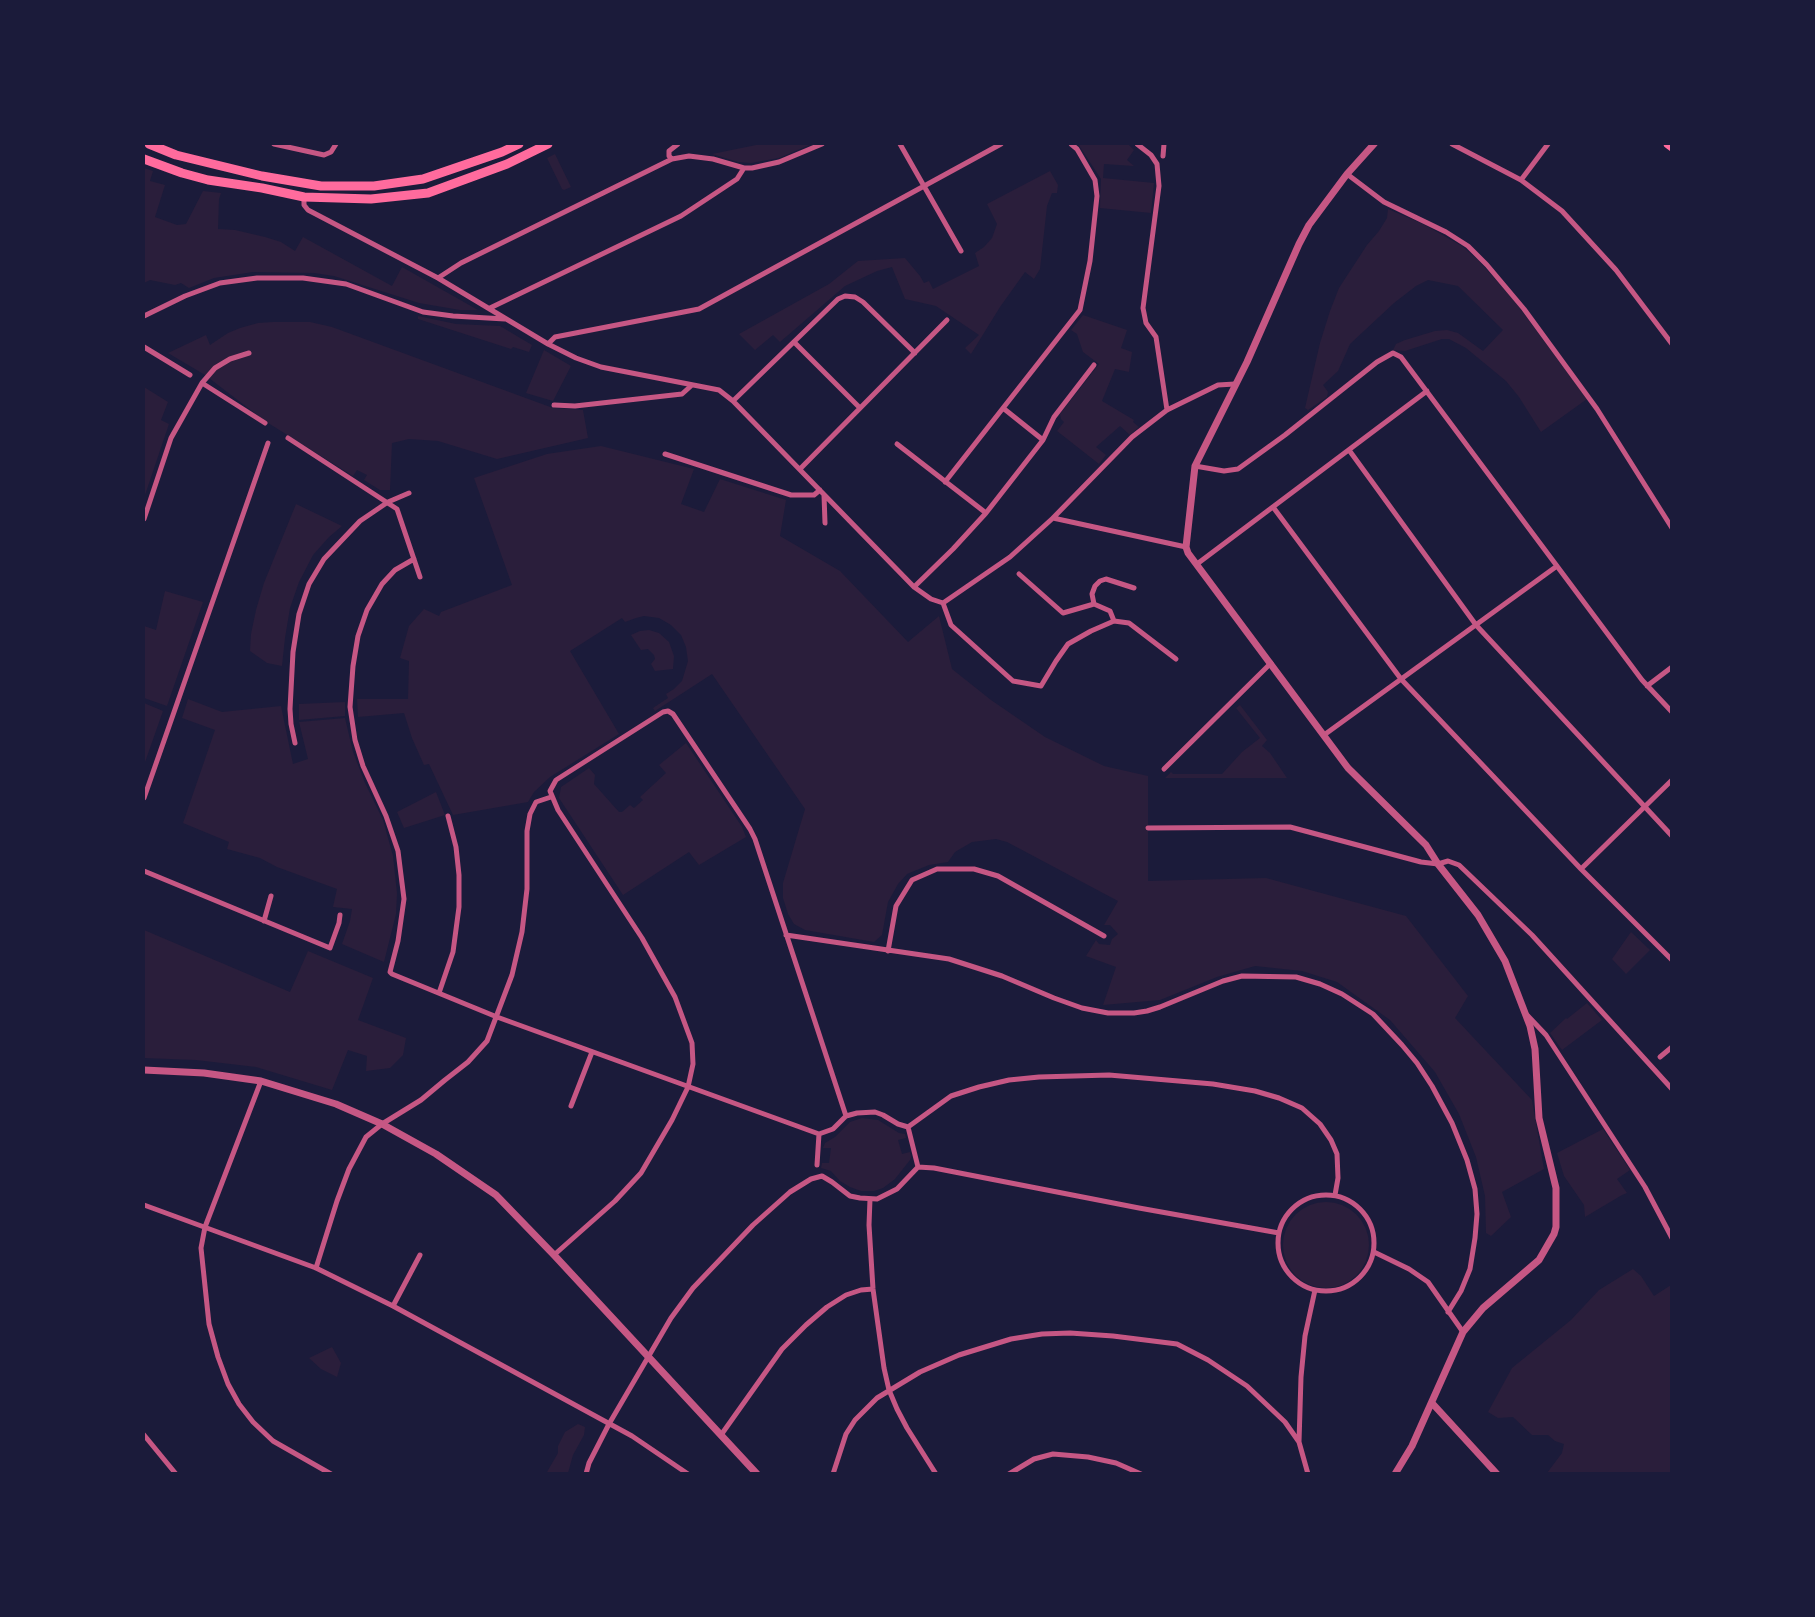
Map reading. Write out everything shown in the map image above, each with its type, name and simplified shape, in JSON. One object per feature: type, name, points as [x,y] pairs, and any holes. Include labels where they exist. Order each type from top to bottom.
[{"type":"main road","points":[[149,144],[176,155],[262,176],[321,186],[374,186],[423,179],[519,144]]},
{"type":"main road","points":[[144,159],[208,180],[304,197],[371,199],[428,193],[508,164],[548,144]]},
{"type":"street","points":[[274,144],[324,155],[336,146]]},
{"type":"street","points":[[672,159],[669,151],[678,144]]},
{"type":"street","points":[[438,278],[461,263],[672,159],[689,156],[752,168],[779,162],[822,144]]},
{"type":"street","points":[[900,144],[961,251]]},
{"type":"street","points":[[548,344],[555,337],[699,309],[1001,144]]},
{"type":"street","points":[[945,482],[1080,310],[1090,261],[1097,196],[1095,180],[1077,149],[1071,144]]},
{"type":"street","points":[[1137,144],[1151,155],[1157,164],[1159,186],[1143,308],[1146,323],[1156,337],[1167,411]]},
{"type":"street","points":[[1163,156],[1164,144]]},
{"type":"street","points":[[1374,144],[1347,174],[1309,225],[1195,466],[1186,547],[1348,768],[1426,845],[1478,915],[1505,961],[1534,1041],[1539,1118],[1556,1188],[1554,1234],[1539,1260],[1483,1308],[1462,1332],[1433,1403],[1395,1474]]},
{"type":"street","points":[[1452,144],[1521,180],[1562,211],[1616,270],[1671,344]]},
{"type":"street","points":[[1521,180],[1548,144]]},
{"type":"street","points":[[490,308],[674,220],[737,179],[744,168]]},
{"type":"street","points":[[1347,174],[1384,202],[1446,232],[1468,246],[1488,265],[1538,327],[1589,398],[1671,526]]},
{"type":"street","points":[[304,197],[304,205],[308,210],[438,278],[576,358],[601,367],[719,390],[733,401],[914,587],[931,599],[943,603]]},
{"type":"street","points":[[144,316],[185,296],[220,284],[257,278],[303,278],[346,284],[423,312],[508,319]]},
{"type":"street","points":[[733,401],[838,299],[845,296],[855,297],[863,302],[915,353]]},
{"type":"street","points":[[800,469],[947,320]]},
{"type":"street","points":[[794,342],[860,408]]},
{"type":"street","points":[[144,347],[190,375]]},
{"type":"street","points":[[1195,466],[1224,471],[1238,468],[1285,435],[1377,362],[1393,353],[1401,357],[1647,687],[1671,712]]},
{"type":"street","points":[[144,519],[171,438],[202,383],[215,368],[230,359],[249,354]]},
{"type":"street","points":[[914,587],[953,550],[986,513],[1043,440],[1054,417],[1094,365]]},
{"type":"street","points":[[202,383],[265,423]]},
{"type":"street","points":[[943,603],[1010,557],[1053,518],[1132,437],[1167,411],[1219,385],[1235,384]]},
{"type":"street","points":[[554,405],[575,406],[682,394],[692,385]]},
{"type":"street","points":[[1197,564],[1427,391]]},
{"type":"street","points":[[1003,408],[1043,440]]},
{"type":"street","points":[[288,438],[397,509],[420,577]]},
{"type":"street","points":[[144,798],[268,443]]},
{"type":"street","points":[[897,444],[986,513]]},
{"type":"street","points":[[1349,450],[1476,625],[1671,836]]},
{"type":"street","points":[[665,454],[791,495],[814,495],[822,492]]},
{"type":"street","points":[[822,492],[825,523]]},
{"type":"street","points":[[295,743],[290,709],[293,652],[299,614],[309,584],[324,559],[360,521],[388,502],[409,493]]},
{"type":"street","points":[[1273,507],[1401,679],[1671,960]]},
{"type":"street","points":[[1053,518],[1186,547]]},
{"type":"street","points":[[414,559],[396,570],[382,584],[367,610],[358,636],[351,693],[351,722],[355,740],[363,766],[393,833],[402,874],[404,899],[390,972],[393,976],[497,1017],[819,1134],[832,1129],[846,1116],[857,1113],[875,1112],[908,1127]]},
{"type":"street","points":[[1324,735],[1557,566]]},
{"type":"street","points":[[1019,574],[1063,613],[1094,604],[1110,611],[1114,621]]},
{"type":"street","points":[[1094,604],[1092,594],[1100,581],[1106,579],[1134,588]]},
{"type":"street","points":[[943,603],[951,625],[1013,681],[1041,686],[1068,644],[1114,621],[1129,623],[1176,659]]},
{"type":"street","points":[[1164,769],[1270,663]]},
{"type":"street","points":[[1647,687],[1671,667]]},
{"type":"street","points":[[554,1255],[591,1224],[641,1173],[673,1120],[688,1087],[693,1064],[692,1043],[675,996],[636,928],[551,797],[550,791],[556,780],[663,712],[673,713],[755,839],[846,1116]]},
{"type":"street","points":[[1581,869],[1671,780]]},
{"type":"street","points":[[316,1268],[349,1169],[366,1137],[421,1100],[468,1062],[487,1041],[512,975],[522,932],[530,814],[536,803],[551,797]]},
{"type":"street","points":[[439,993],[453,952],[459,907],[456,847],[449,816]]},
{"type":"street","points":[[1148,828],[1290,827],[1421,862],[1438,864],[1448,861],[1459,865],[1532,935],[1671,1089]]},
{"type":"street","points":[[888,951],[896,906],[912,880],[937,869],[974,869],[998,876],[1104,936]]},
{"type":"street","points":[[144,871],[330,948],[340,915]]},
{"type":"street","points":[[264,921],[271,896]]},
{"type":"street","points":[[786,935],[949,960],[976,967],[1082,1008],[1108,1013],[1147,1011],[1242,976],[1296,977],[1342,994],[1373,1014],[1417,1063],[1452,1123],[1467,1160],[1475,1189],[1475,1238],[1469,1269],[1461,1291],[1448,1312]]},
{"type":"street","points":[[1526,1014],[1546,1035],[1645,1187],[1671,1238]]},
{"type":"street","points":[[1660,1056],[1671,1047]]},
{"type":"street","points":[[571,1106],[592,1052]]},
{"type":"street","points":[[144,1070],[204,1073],[261,1081],[336,1104],[382,1124],[436,1154],[496,1195],[757,1474]]},
{"type":"street","points":[[908,1127],[951,1096],[1009,1080],[1109,1075],[1224,1085],[1279,1098],[1302,1108],[1320,1124],[1337,1154],[1338,1178],[1335,1195]]},
{"type":"street","points":[[261,1081],[205,1227],[201,1248],[209,1324],[228,1384],[253,1422],[273,1441],[331,1474]]},
{"type":"street","points":[[908,1127],[918,1167]]},
{"type":"street","points":[[817,1165],[819,1134]]},
{"type":"street","points":[[586,1474],[608,1424],[671,1318],[692,1288],[753,1225],[790,1192],[811,1179],[822,1176],[850,1196],[870,1199],[883,1197],[897,1189],[918,1167]]},
{"type":"street","points":[[918,1167],[1279,1233]]},
{"type":"street","points":[[1319,1195],[1335,1195],[1359,1207],[1368,1218],[1374,1235],[1374,1252],[1367,1270],[1350,1286],[1333,1292],[1315,1290],[1297,1283],[1285,1269],[1278,1252],[1279,1233],[1285,1218],[1295,1206],[1319,1195]]},
{"type":"street","points":[[870,1199],[873,1289],[880,1348],[889,1390],[907,1428],[936,1474]]},
{"type":"street","points":[[144,1205],[316,1268],[393,1306],[632,1436],[688,1474]]},
{"type":"street","points":[[1374,1252],[1409,1269],[1428,1282],[1462,1332]]},
{"type":"street","points":[[393,1306],[420,1255]]},
{"type":"street","points":[[721,1435],[782,1349],[827,1307],[846,1295],[873,1289]]},
{"type":"street","points":[[1308,1474],[1299,1442],[1301,1377],[1305,1336],[1315,1290]]},
{"type":"street","points":[[833,1474],[846,1434],[855,1420],[889,1390],[920,1371],[959,1355],[1011,1339],[1042,1334],[1070,1333],[1177,1344],[1208,1360],[1247,1386],[1285,1422],[1299,1442]]},
{"type":"street","points":[[1433,1403],[1497,1474]]},
{"type":"street","points":[[144,1434],[176,1474]]},
{"type":"street","points":[[1009,1474],[1034,1459],[1053,1454],[1116,1463],[1141,1474]]},
{"type":"shaded area","points":[[761,144],[812,144],[779,158],[751,163],[712,154]]},
{"type":"shaded area","points":[[1078,144],[1128,144],[1134,150],[1127,160],[1134,166],[1104,164],[1103,178],[1154,183],[1151,213],[1100,208],[1101,179]]},
{"type":"shaded area","points":[[555,154],[571,187],[564,190],[547,158]]},
{"type":"shaded area","points":[[144,168],[153,171],[150,181],[165,185],[155,217],[177,225],[186,224],[203,191],[221,193],[218,229],[265,237],[281,242],[295,251],[303,237],[392,286],[402,267],[478,310],[460,310],[419,303],[334,276],[314,273],[253,272],[214,278],[189,288],[181,283],[175,285],[150,280],[144,283]]},
{"type":"shaded area","points":[[1050,171],[1058,185],[1057,193],[1052,193],[1047,206],[1040,269],[1034,279],[1025,272],[971,354],[965,348],[979,335],[936,306],[905,299],[892,267],[845,286],[780,342],[773,335],[755,350],[739,334],[829,284],[858,261],[905,258],[924,283],[929,281],[933,289],[979,266],[975,253],[992,238],[997,224],[987,204]]},
{"type":"shaded area","points":[[1388,209],[1423,224],[1462,246],[1478,260],[1513,299],[1587,399],[1541,432],[1506,381],[1466,348],[1449,339],[1442,339],[1405,351],[1393,350],[1396,344],[1405,340],[1447,330],[1458,333],[1483,351],[1503,330],[1458,286],[1428,280],[1394,303],[1350,344],[1338,371],[1323,385],[1328,392],[1327,397],[1308,410],[1305,408],[1320,343],[1339,288],[1379,231],[1387,218]]},
{"type":"shaded area","points":[[1083,315],[1127,330],[1121,348],[1132,352],[1129,372],[1115,369],[1102,401],[1134,420],[1139,427],[1130,435],[1120,426],[1096,447],[1106,455],[1099,464],[1057,431],[1064,422],[1060,414],[1099,364],[1083,352],[1077,334],[1071,330]]},
{"type":"shaded area","points":[[418,316],[456,324],[500,326],[532,345],[529,352],[513,347],[511,349],[418,319]]},
{"type":"shaded area","points":[[273,322],[310,322],[332,327],[553,408],[583,410],[588,438],[497,459],[438,441],[409,439],[392,443],[390,490],[380,490],[364,480],[367,475],[357,470],[353,476],[265,421],[205,375],[168,353],[206,335],[210,345],[240,328]]},
{"type":"shaded area","points":[[544,350],[571,366],[553,401],[526,393]]},
{"type":"shaded area","points":[[144,387],[168,402],[161,420],[169,424],[144,498]]},
{"type":"shaded area","points":[[601,446],[694,469],[681,504],[704,512],[720,479],[786,500],[780,536],[840,571],[908,642],[939,616],[952,669],[991,700],[1045,737],[1104,766],[1148,776],[1148,881],[1266,878],[1406,916],[1468,996],[1455,1018],[1532,1100],[1544,1169],[1502,1192],[1511,1217],[1491,1236],[1486,1233],[1485,1196],[1476,1157],[1459,1114],[1435,1072],[1390,1020],[1337,982],[1302,971],[1255,966],[1217,977],[1160,1000],[1103,1005],[1116,967],[1086,956],[1096,940],[1099,944],[1110,945],[1118,934],[1110,925],[1104,925],[1118,901],[1007,842],[996,839],[972,842],[955,852],[948,862],[929,865],[907,874],[888,902],[882,935],[874,942],[805,930],[794,924],[783,898],[783,883],[805,809],[712,674],[655,711],[653,708],[668,698],[666,694],[682,681],[688,661],[681,635],[659,618],[644,616],[625,622],[622,618],[570,651],[619,734],[550,777],[534,792],[528,802],[453,815],[429,764],[424,765],[404,713],[358,717],[357,699],[408,699],[409,661],[400,658],[409,626],[424,609],[439,616],[441,612],[512,585],[474,478],[547,454]]},
{"type":"shaded area","points":[[296,504],[342,526],[313,555],[299,582],[290,608],[282,666],[267,663],[250,651],[251,634],[264,583]]},
{"type":"shaded area","points":[[165,591],[203,602],[167,706],[144,698],[144,626],[156,630]]},
{"type":"shaded area","points":[[649,630],[659,633],[669,642],[674,656],[673,669],[655,671],[651,664],[655,659],[654,655],[648,649],[641,650],[631,635]]},
{"type":"shaded area","points":[[188,699],[222,712],[281,706],[293,764],[308,759],[299,722],[345,718],[353,752],[383,820],[393,856],[396,914],[384,962],[342,944],[352,909],[333,907],[337,889],[260,858],[227,849],[229,842],[183,823],[215,730],[182,718]]},
{"type":"shaded area","points":[[345,702],[345,716],[299,720],[299,704]]},
{"type":"shaded area","points":[[144,703],[163,711],[144,765]]},
{"type":"shaded area","points":[[1240,705],[1267,740],[1262,746],[1287,778],[1165,778],[1171,772],[1222,774],[1242,752],[1260,738],[1236,708]]},
{"type":"shaded area","points":[[686,743],[746,837],[699,865],[689,852],[623,895],[559,798],[561,787],[589,768],[595,775],[594,784],[619,812],[630,805],[634,808],[643,800],[640,797],[666,773],[659,765]]},
{"type":"shaded area","points":[[436,792],[445,815],[404,828],[397,812]]},
{"type":"shaded area","points":[[144,930],[290,992],[308,951],[373,978],[358,1020],[406,1038],[403,1055],[390,1068],[366,1071],[367,1056],[348,1050],[332,1090],[256,1067],[196,1060],[144,1058]]},
{"type":"shaded area","points":[[1631,932],[1650,950],[1626,974],[1612,959]]},
{"type":"shaded area","points":[[1587,1003],[1602,1020],[1562,1050],[1550,1033]]},
{"type":"shaded area","points":[[862,1118],[878,1120],[905,1134],[906,1138],[898,1140],[902,1154],[910,1152],[911,1157],[895,1179],[874,1191],[861,1191],[850,1187],[831,1171],[821,1168],[822,1163],[829,1163],[831,1148],[823,1148],[825,1143],[850,1122]]},
{"type":"shaded area","points":[[1603,1129],[1630,1170],[1617,1179],[1627,1193],[1585,1217],[1584,1205],[1564,1176],[1557,1153]]},
{"type":"shaded area","points":[[1326,1202],[1342,1206],[1356,1215],[1365,1229],[1369,1245],[1365,1261],[1356,1275],[1342,1284],[1326,1288],[1310,1284],[1296,1275],[1287,1261],[1283,1245],[1287,1229],[1296,1215],[1310,1206]]},
{"type":"shaded area","points":[[1633,1269],[1654,1296],[1671,1285],[1671,1473],[1547,1473],[1562,1453],[1564,1444],[1548,1435],[1532,1435],[1513,1417],[1498,1418],[1488,1412],[1512,1368],[1571,1320],[1599,1290]]},
{"type":"shaded area","points":[[332,1347],[341,1363],[337,1377],[321,1369],[309,1358]]},
{"type":"shaded area","points":[[578,1424],[585,1427],[584,1435],[573,1455],[568,1473],[547,1472],[558,1453],[558,1446],[565,1432]]}]
